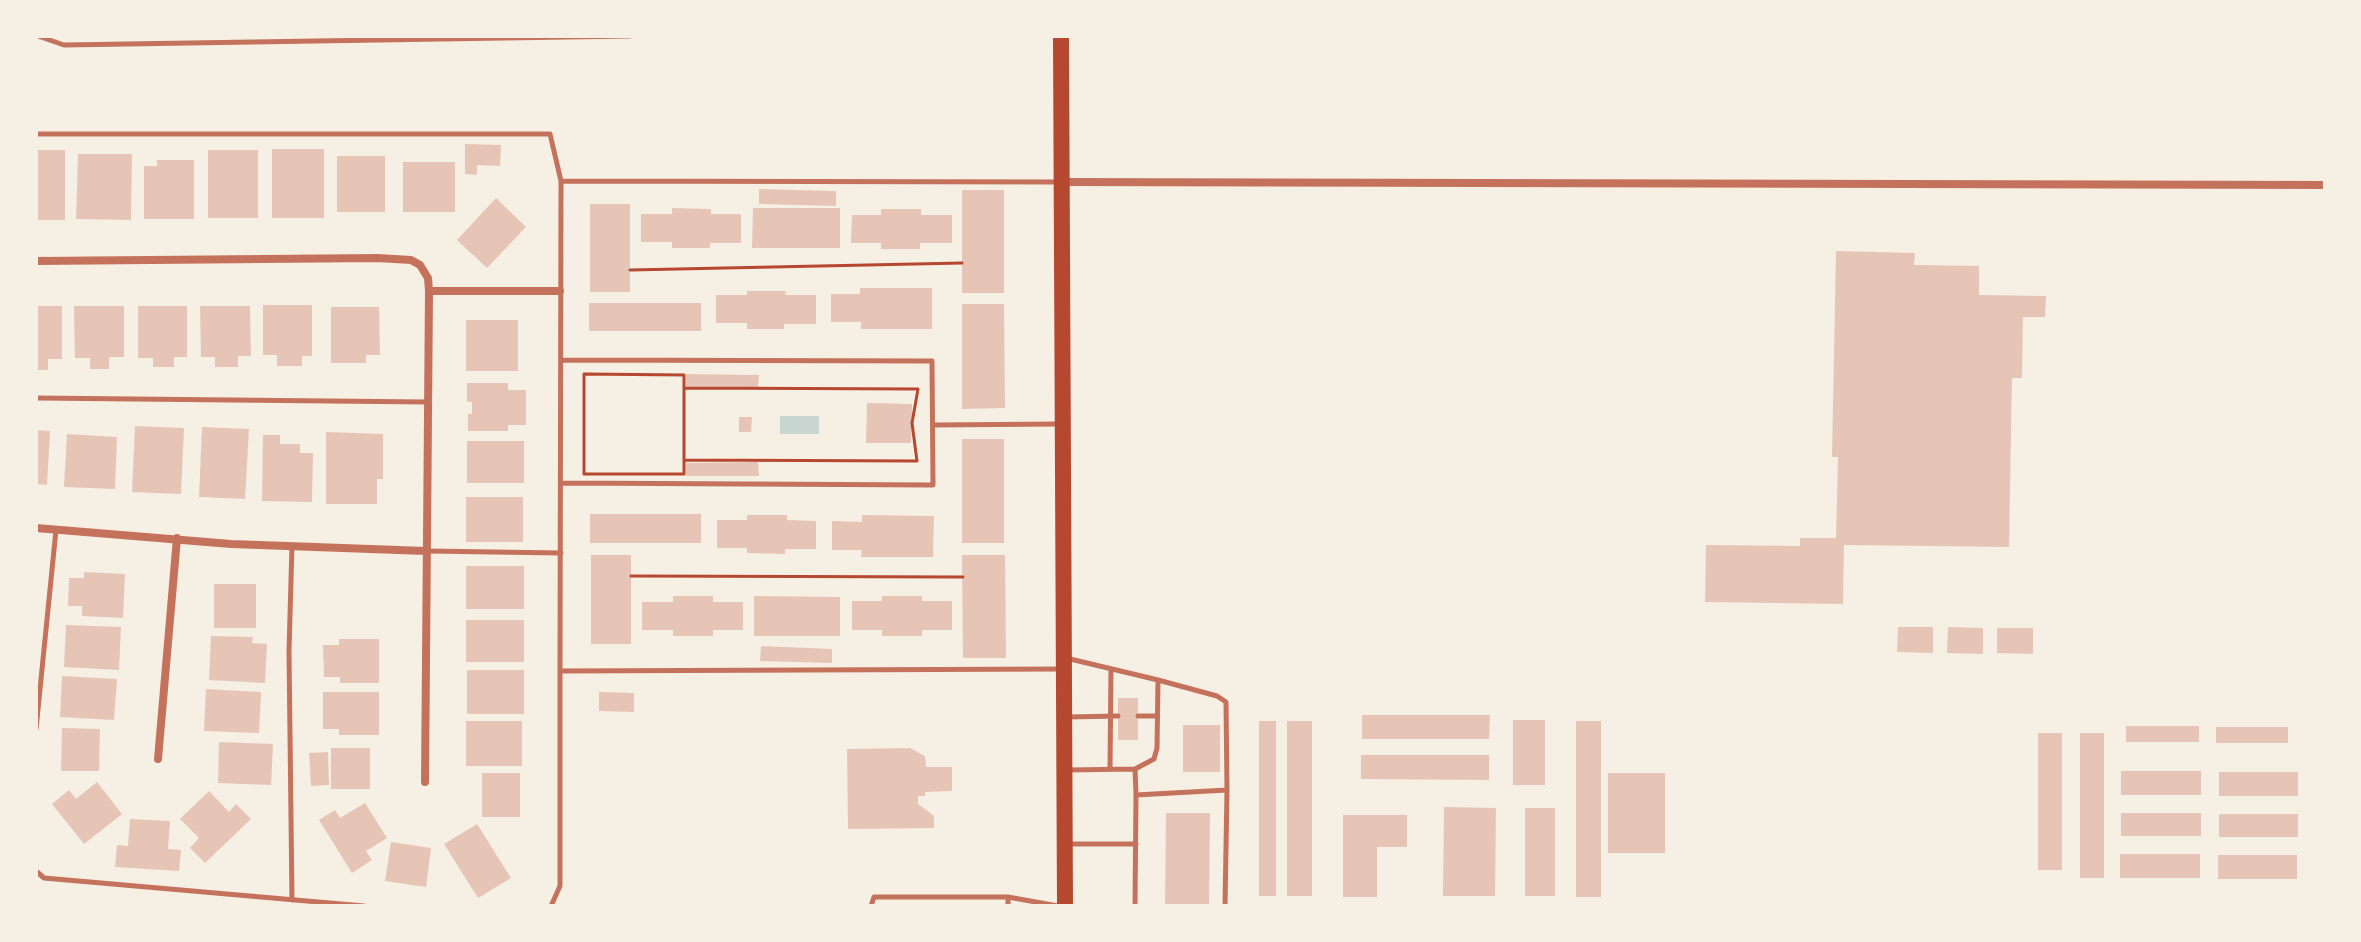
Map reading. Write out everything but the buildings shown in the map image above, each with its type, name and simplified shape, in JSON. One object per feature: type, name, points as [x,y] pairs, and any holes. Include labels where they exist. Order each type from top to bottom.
[{"type":"main road","points":[[1061,36],[1065,906]]},
{"type":"street","points":[[1061,182],[2325,185]]},
{"type":"street","points":[[36,261],[411,260],[420,265],[428,278],[429,291],[425,782]]},
{"type":"street","points":[[429,291],[560,291]]},
{"type":"street","points":[[36,528],[231,544],[426,551]]},
{"type":"street","points":[[158,759],[177,538]]},
{"type":"lane","points":[[38,36],[64,45],[630,36]]},
{"type":"lane","points":[[36,134],[550,134],[561,181],[562,360],[560,886],[551,906]]},
{"type":"lane","points":[[561,181],[1061,182]]},
{"type":"lane","points":[[562,360],[932,361],[933,485],[562,483]]},
{"type":"lane","points":[[36,398],[427,402]]},
{"type":"lane","points":[[933,425],[1062,424]]},
{"type":"lane","points":[[36,729],[56,529]]},
{"type":"lane","points":[[292,545],[289,651],[292,900]]},
{"type":"lane","points":[[426,551],[561,553]]},
{"type":"lane","points":[[560,671],[1063,663],[1111,669],[1217,696],[1226,702],[1225,906]]},
{"type":"lane","points":[[1110,769],[1114,716],[1111,669]]},
{"type":"lane","points":[[1063,770],[1135,769],[1154,759],[1157,748],[1158,680]]},
{"type":"lane","points":[[1063,717],[1114,716]]},
{"type":"lane","points":[[1138,716],[1157,716]]},
{"type":"lane","points":[[1135,769],[1135,906]]},
{"type":"lane","points":[[1136,795],[1227,790]]},
{"type":"lane","points":[[1064,844],[1136,844]]},
{"type":"lane","points":[[36,871],[44,878],[364,906]]},
{"type":"lane","points":[[871,906],[874,897],[1008,897],[1058,906]]},
{"type":"lane","points":[[1008,897],[1008,906]]},
{"type":"path","points":[[630,270],[962,263]]},
{"type":"path","points":[[584,374],[684,375],[684,460],[684,474],[584,474],[584,374]]},
{"type":"path","points":[[684,388],[918,389],[912,423],[917,461],[684,460]]},
{"type":"path","points":[[631,576],[963,577]]},
{"type":"shaded area","points":[[780,416],[819,416],[819,434],[780,434]]}]
